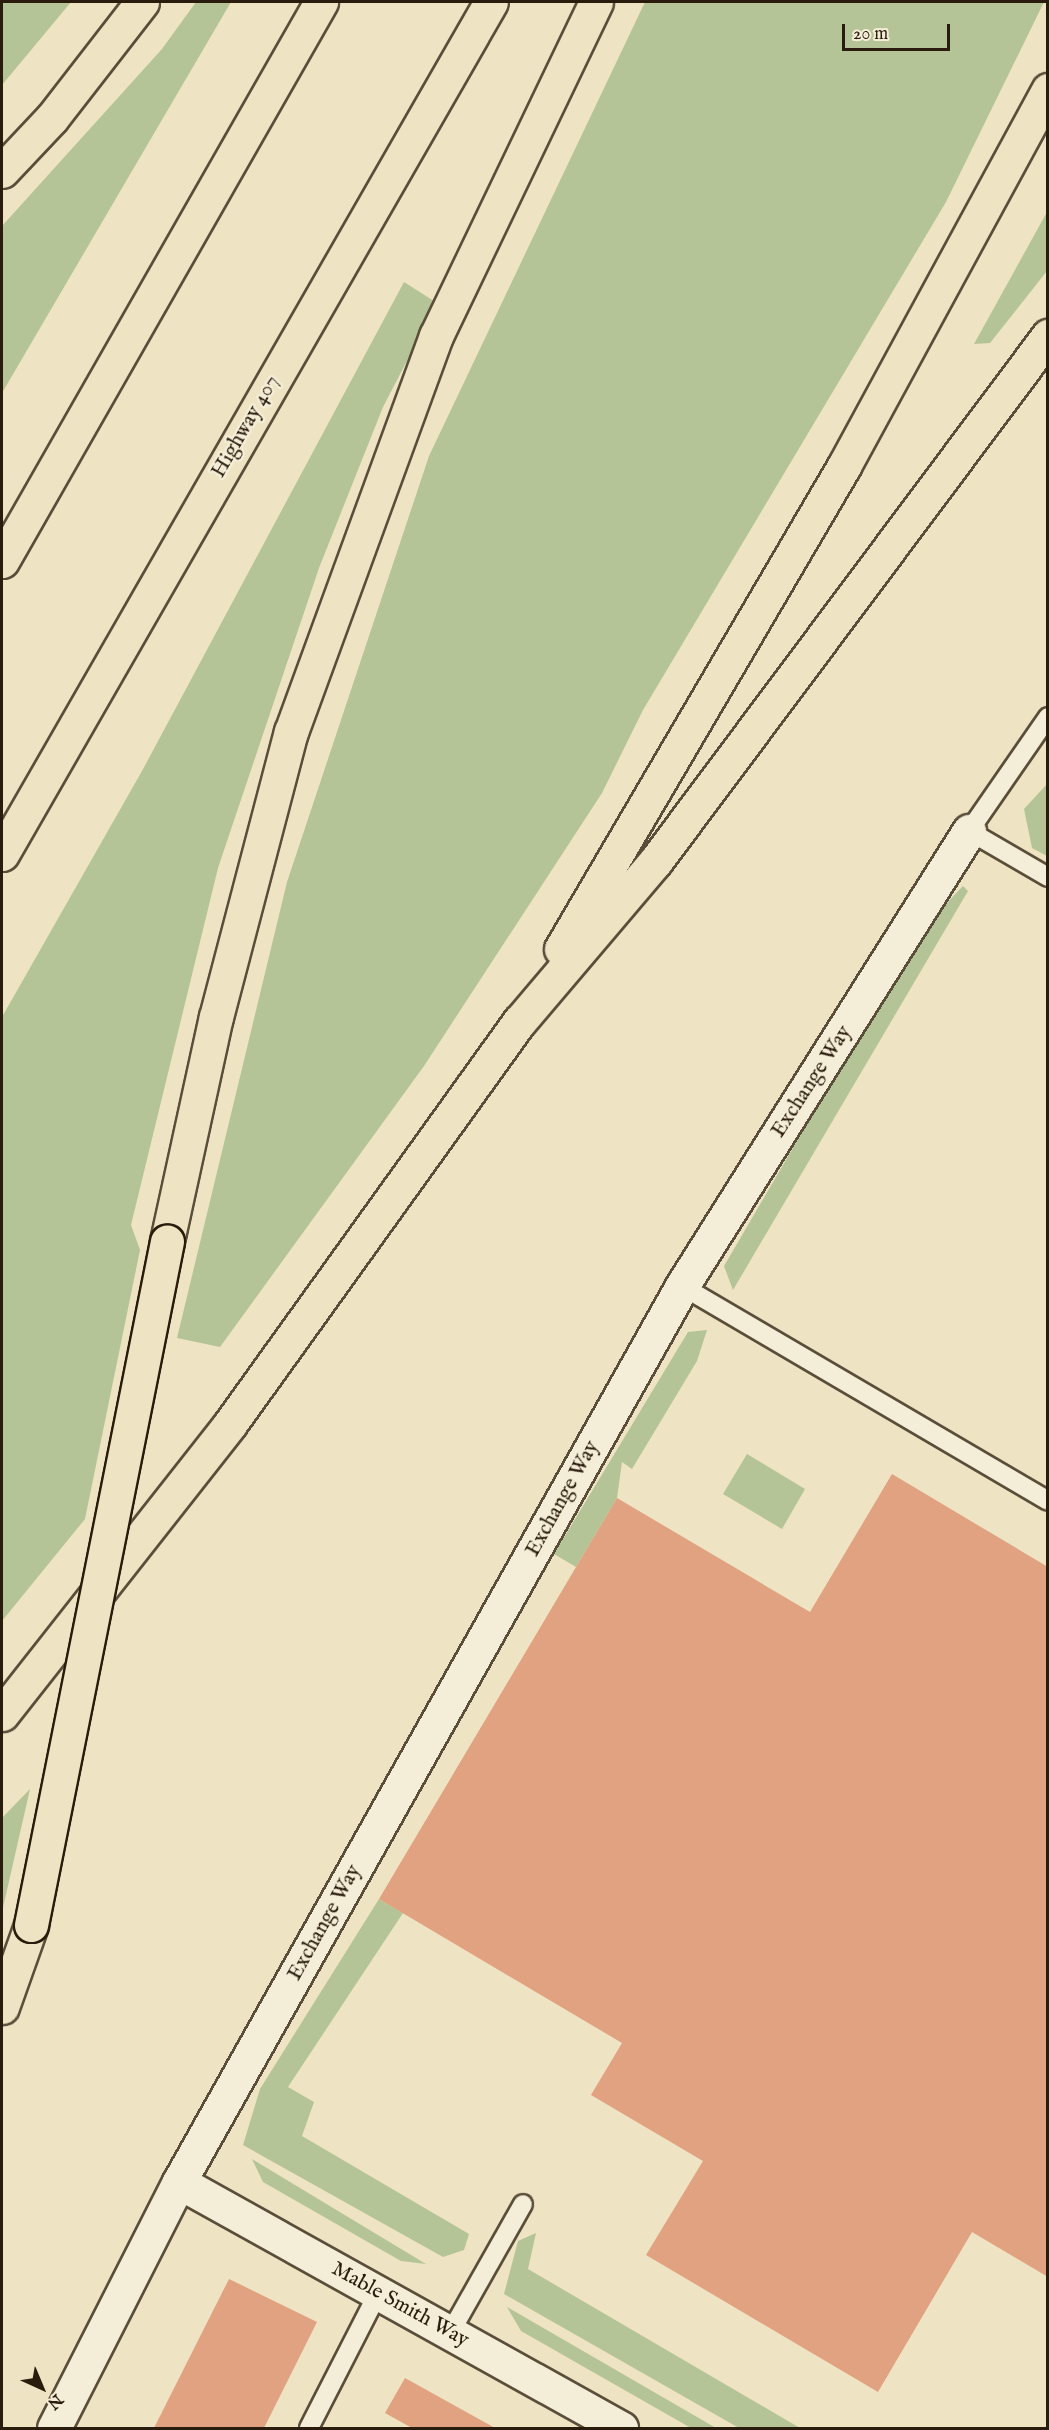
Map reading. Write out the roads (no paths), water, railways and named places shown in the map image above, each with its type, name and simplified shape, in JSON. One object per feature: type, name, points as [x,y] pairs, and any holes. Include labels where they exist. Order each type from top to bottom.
[{"type":"highway","points":[[2,171],[52,118],[142,2]]},
{"type":"highway","points":[[2,561],[321,2]]},
{"type":"highway","name":"Highway 407","points":[[2,854],[491,2]]},
{"type":"highway","points":[[2,2007],[31,1925],[167,1241],[216,1017],[291,732],[436,336],[596,2]]},
{"type":"highway","points":[[520,1021],[844,466],[1047,90]]},
{"type":"highway","points":[[2,1714],[230,1424],[520,1021],[655,862],[1047,336]]},
{"type":"street","name":"Exchange Way","points":[[54,2428],[179,2182],[682,1286],[969,831]]},
{"type":"street","name":"Mable Smith Way","points":[[179,2182],[621,2428]]},
{"type":"lane","points":[[1047,717],[969,831],[1047,877]]},
{"type":"lane","points":[[682,1286],[1047,1501]]},
{"type":"lane","points":[[450,2333],[523,2204]]},
{"type":"lane","points":[[309,2428],[378,2293]]}]
